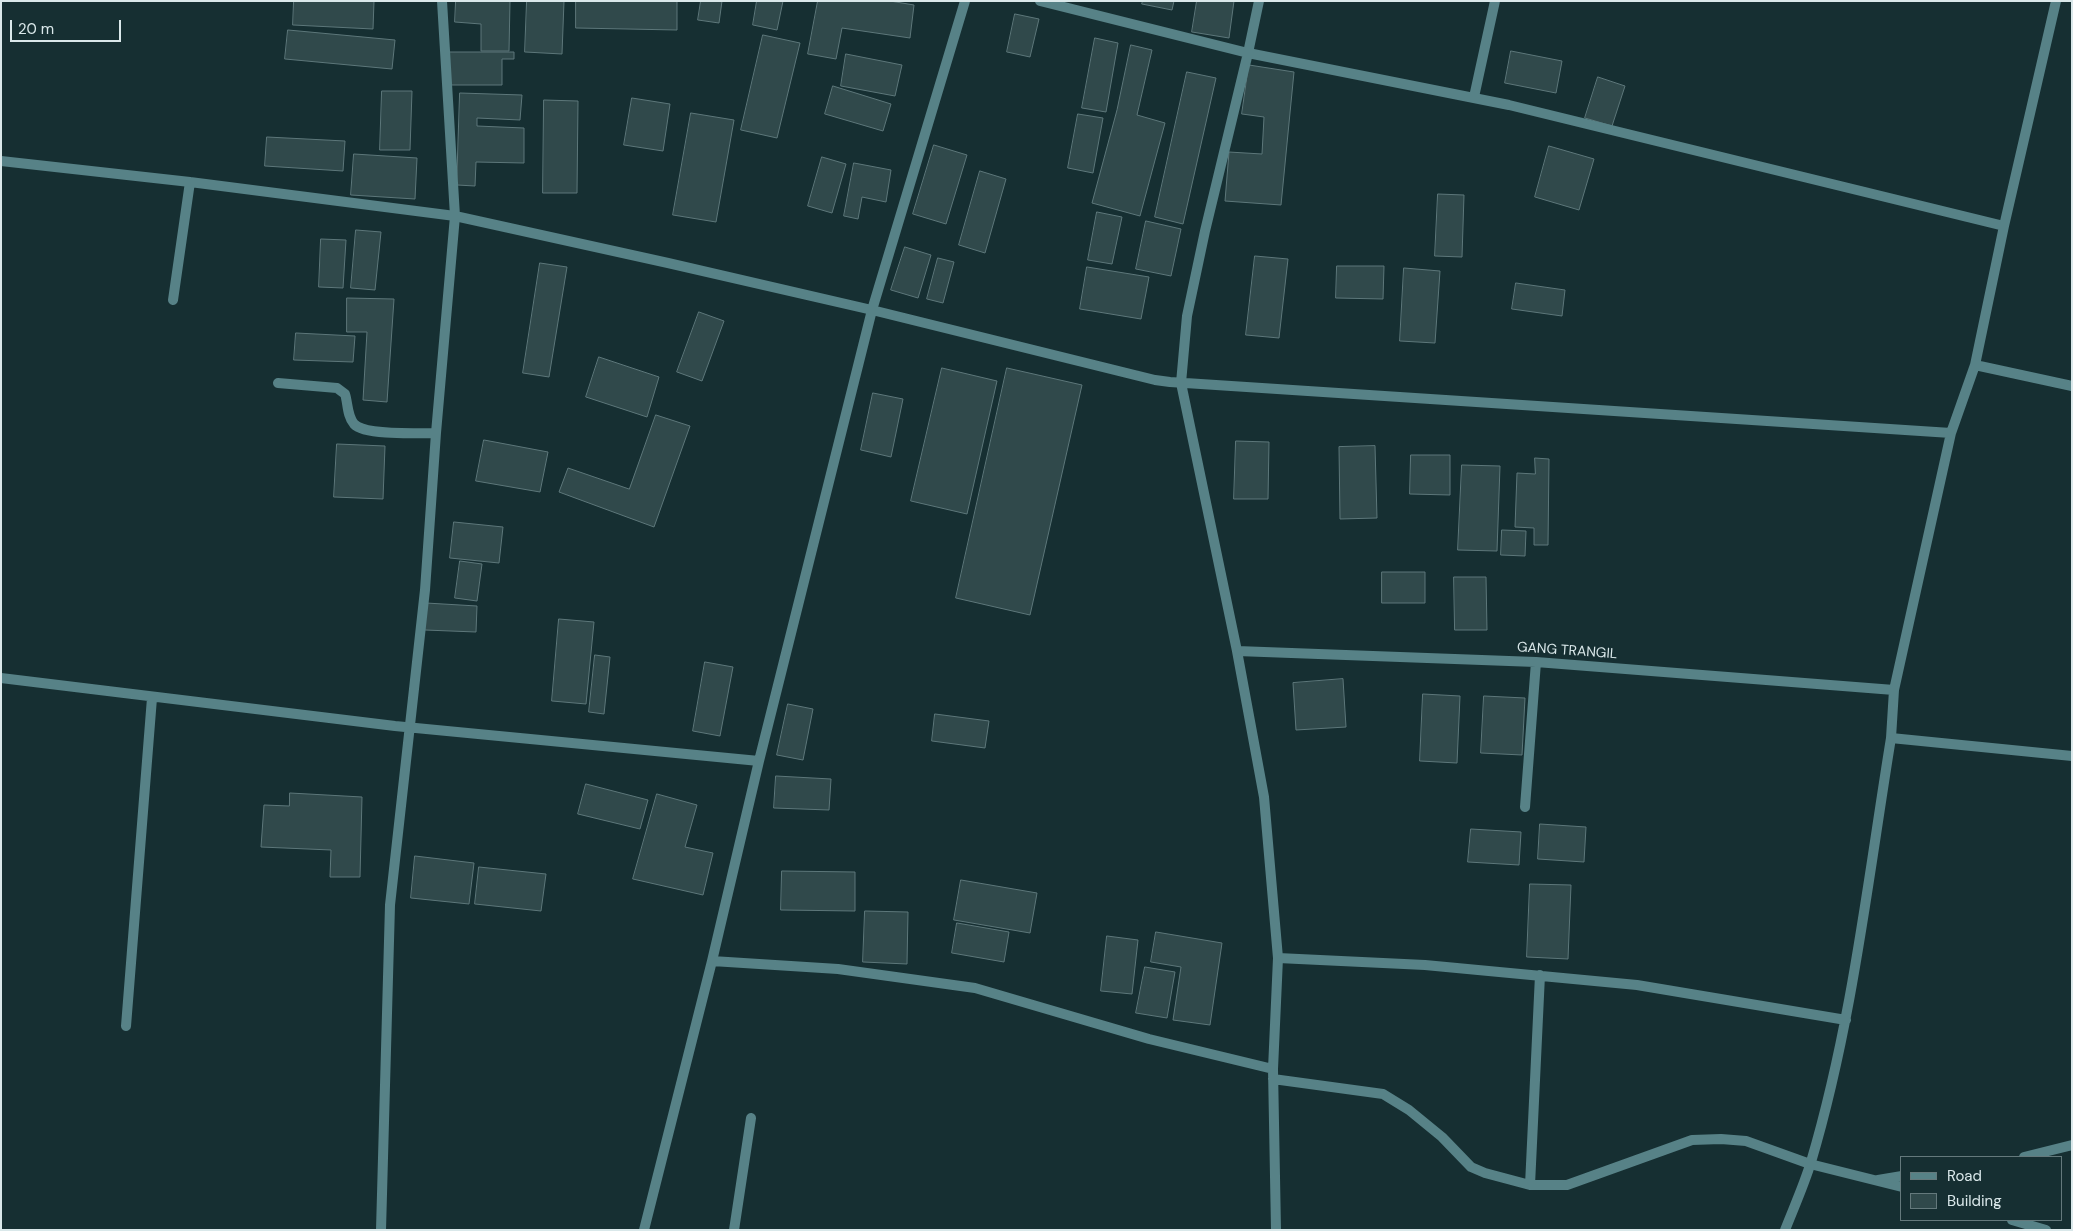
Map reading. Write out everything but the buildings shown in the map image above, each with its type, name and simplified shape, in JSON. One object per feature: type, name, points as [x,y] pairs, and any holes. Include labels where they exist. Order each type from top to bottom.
[{"type":"street","points":[[381,1230],[390,905],[425,590],[436,433],[455,216],[442,1]]},
{"type":"street","points":[[644,1230],[872,310],[965,1]]},
{"type":"street","points":[[1040,1],[1248,52],[1474,98],[2004,226]]},
{"type":"street","points":[[1259,1],[1205,230],[1175,382],[1237,651],[1264,797],[1278,958],[1274,1074],[1276,1230]]},
{"type":"street","points":[[1474,98],[1495,1]]},
{"type":"street","points":[[1786,1230],[1810,1164],[1846,1020],[1891,738],[1894,690],[1951,433],[1975,365],[2004,226],[2056,1]]},
{"type":"street","points":[[1,162],[190,182],[455,216],[872,310],[1156,380],[1951,433]]},
{"type":"street","points":[[173,300],[190,182]]},
{"type":"street","points":[[1975,365],[2072,386]]},
{"type":"street","points":[[278,383],[337,388],[345,394],[349,414],[354,425],[366,431],[436,433]]},
{"type":"street","name":"GANG TRANGIL","points":[[1237,651],[1536,662],[1894,690]]},
{"type":"street","points":[[1525,806],[1536,662]]},
{"type":"street","points":[[1,678],[409,728],[759,761]]},
{"type":"street","points":[[126,1026],[152,698]]},
{"type":"street","points":[[1891,738],[2072,756]]},
{"type":"street","points":[[1278,958],[1425,965],[1637,985],[1846,1020]]},
{"type":"street","points":[[712,961],[838,968],[975,988],[1149,1039],[1260,1065],[1274,1074],[1383,1094],[1409,1110],[1442,1137],[1462,1160],[1471,1167],[1485,1173],[1530,1185],[1567,1185],[1692,1140],[1721,1139],[1746,1141],[1810,1164],[1900,1186]]},
{"type":"street","points":[[1530,1185],[1540,975]]},
{"type":"street","points":[[734,1230],[751,1118]]},
{"type":"street","points":[[2028,1156],[2072,1145]]},
{"type":"street","points":[[1878,1180],[1900,1176]]},
{"type":"street","points":[[2015,1221],[2046,1230]]}]
